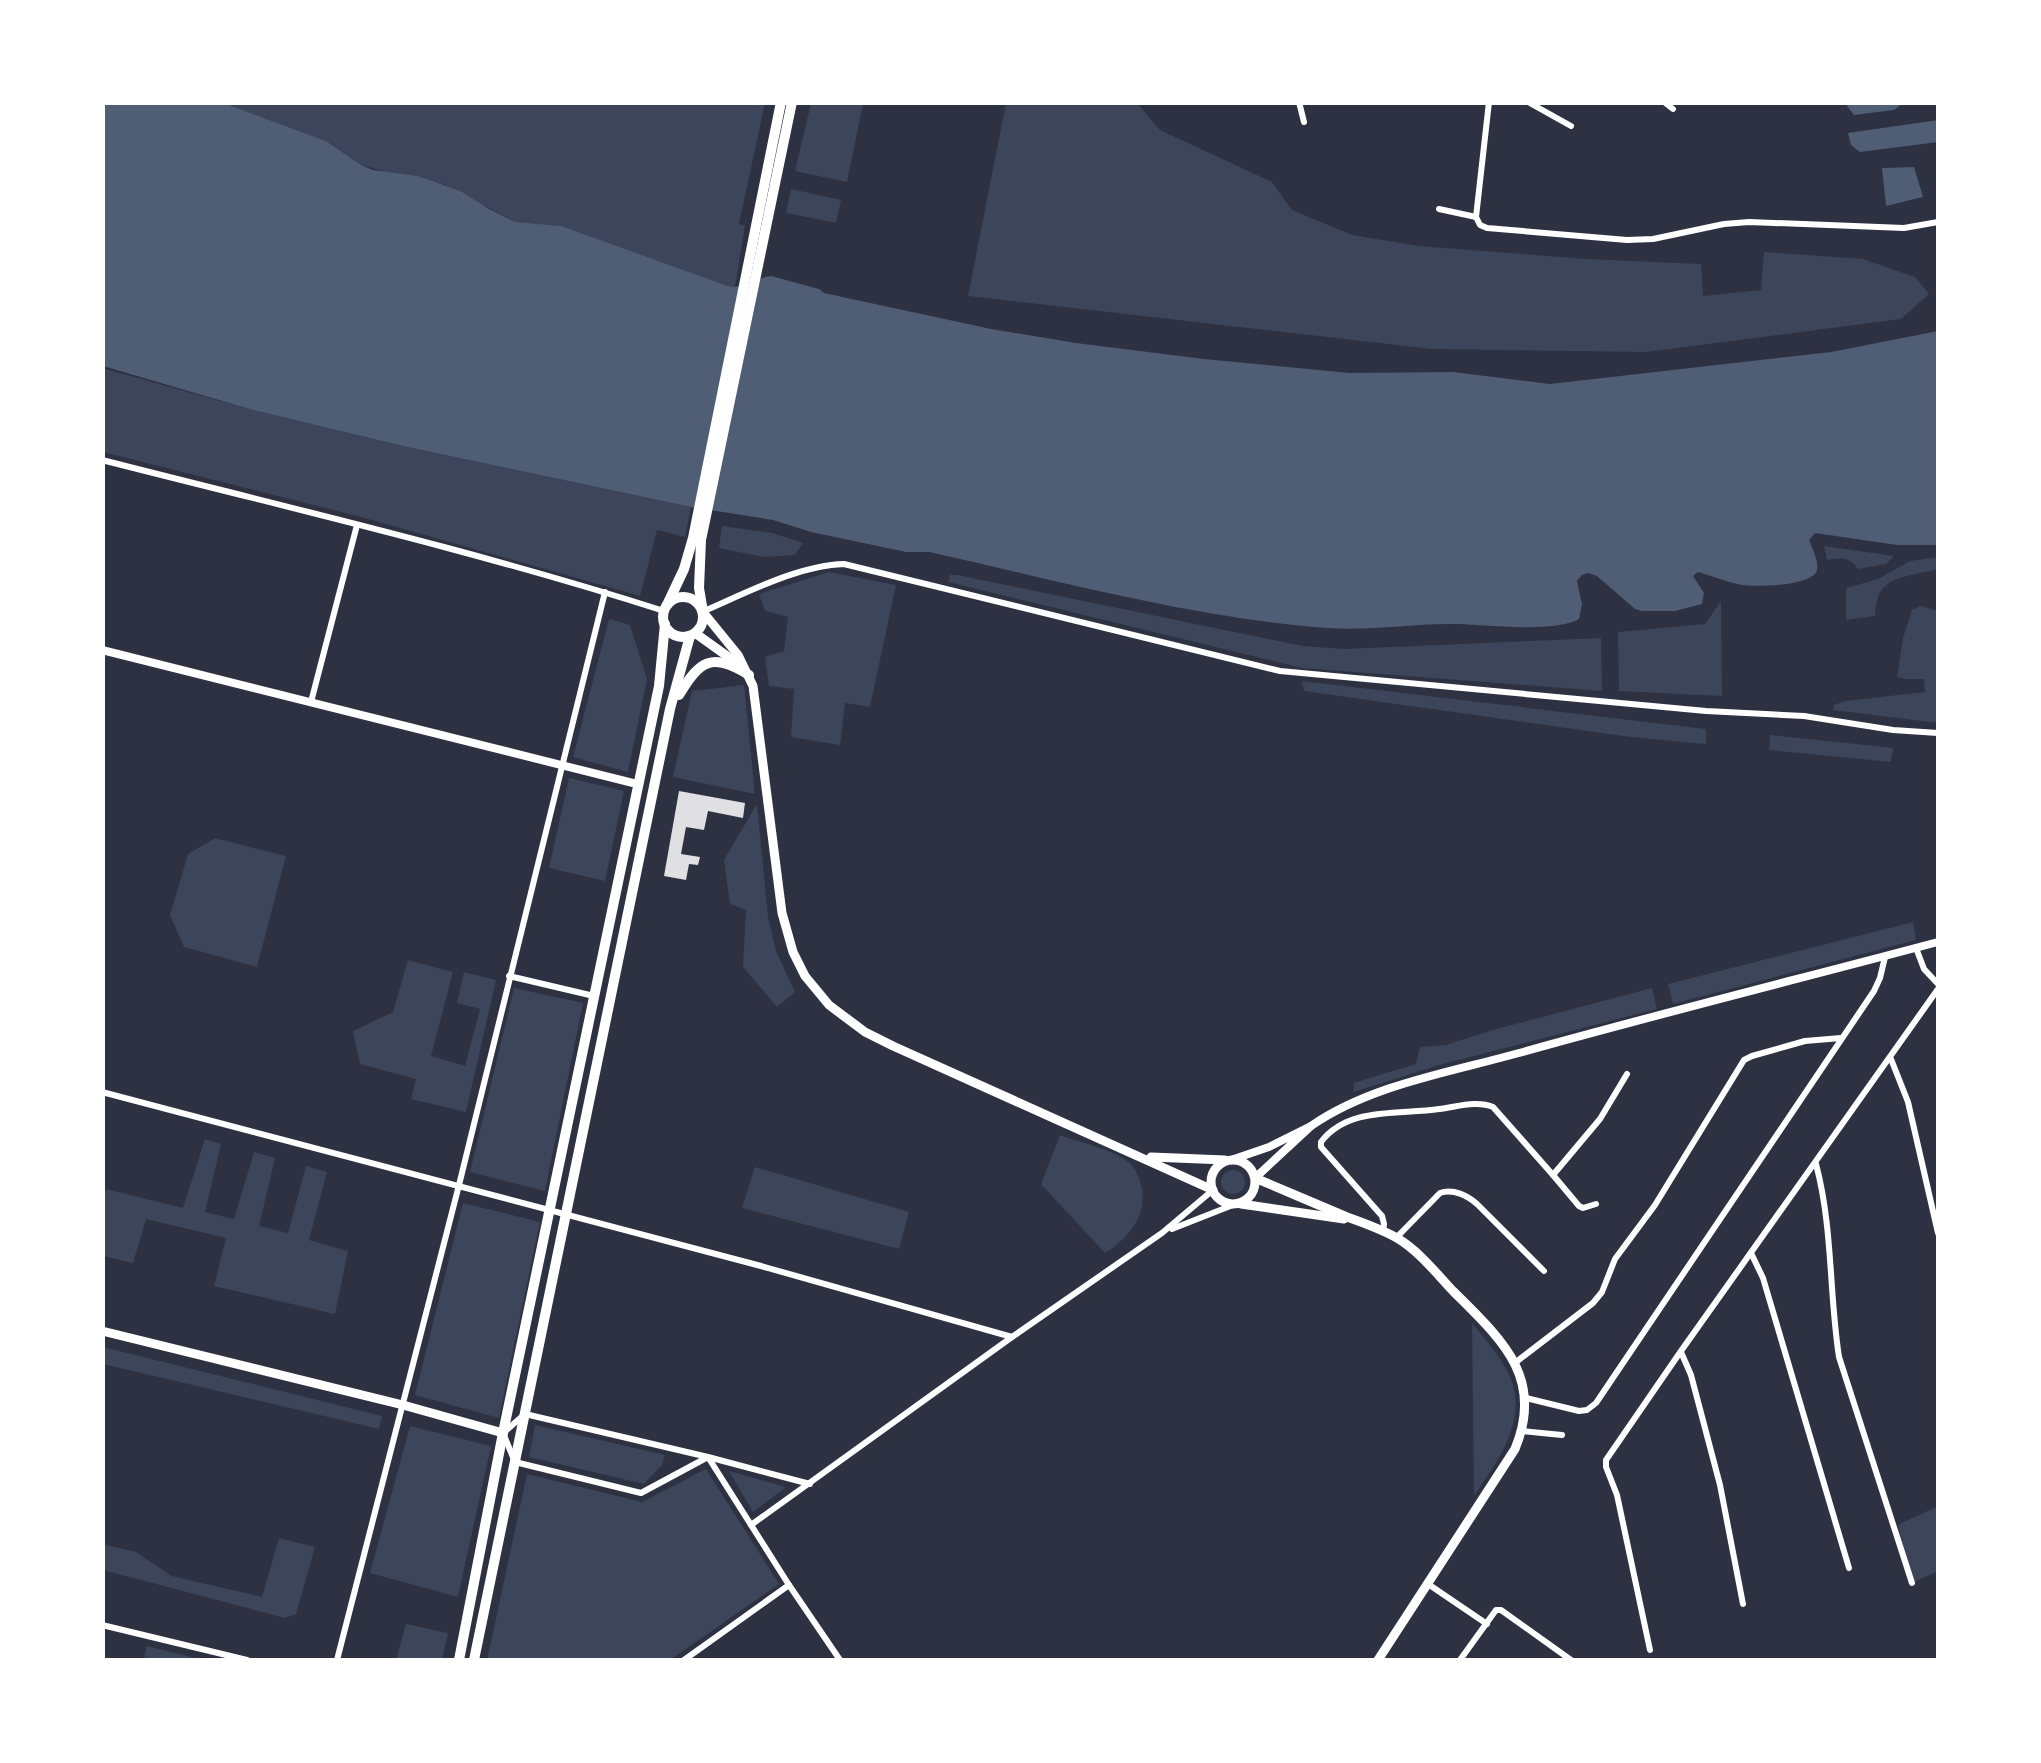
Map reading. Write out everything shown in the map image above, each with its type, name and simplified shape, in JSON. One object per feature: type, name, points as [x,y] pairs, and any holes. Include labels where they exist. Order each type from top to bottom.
[{"type":"main road","points":[[459,1660],[662,672],[666,608],[697,539],[781,102]]},
{"type":"main road","points":[[758,233],[792,102]]},
{"type":"main road","points":[[664,624],[672,634],[684,637],[702,624],[697,539]]},
{"type":"main road","points":[[666,608],[678,597],[696,601],[749,675],[756,696],[782,913],[793,952],[813,988],[829,1006],[865,1032],[983,1088],[1143,1156],[1213,1190],[1220,1199],[1357,1220]]},
{"type":"main road","points":[[692,634],[735,660],[749,675]]},
{"type":"main road","points":[[474,1660],[670,708],[692,634]]},
{"type":"main road","points":[[670,708],[702,664],[724,663],[749,675]]},
{"type":"main road","points":[[1143,1156],[1244,1162],[1255,1178],[1253,1191],[1238,1203]]},
{"type":"main road","points":[[1213,1190],[1215,1170],[1231,1160]]},
{"type":"main road","points":[[1255,1178],[1383,1231],[1414,1251],[1480,1318],[1516,1362],[1524,1386],[1522,1431],[1503,1470],[1378,1660]]},
{"type":"main road","points":[[102,1330],[503,1433]]},
{"type":"street","points":[[1299,102],[1304,122]]},
{"type":"street","points":[[1489,102],[1476,217],[1487,228],[1627,240],[1748,222],[1904,228],[1938,222]]},
{"type":"street","points":[[1528,102],[1571,126]]},
{"type":"street","points":[[1664,102],[1673,109]]},
{"type":"street","points":[[1440,209],[1476,217]]},
{"type":"street","points":[[103,461],[666,608]]},
{"type":"street","points":[[311,702],[358,525]]},
{"type":"street","points":[[703,612],[821,566],[844,564],[1280,671],[1706,711],[1804,716],[1938,733]]},
{"type":"street","points":[[337,1660],[459,1185],[604,592]]},
{"type":"street","points":[[102,650],[637,784]]},
{"type":"street","points":[[1231,1160],[1269,1147],[1336,1110],[1379,1092],[1938,942]]},
{"type":"street","points":[[1650,1650],[1617,1495],[1606,1464],[1609,1455],[1938,986],[1924,969],[1916,948]]},
{"type":"street","points":[[1526,1398],[1579,1410],[1587,1410],[1596,1403],[1874,991],[1885,957]]},
{"type":"street","points":[[509,976],[594,996]]},
{"type":"street","points":[[1516,1362],[1602,1292],[1615,1259],[1664,1190],[1744,1060],[1805,1041],[1843,1038]]},
{"type":"street","points":[[1891,1058],[1908,1102],[1938,1233]]},
{"type":"street","points":[[1553,1175],[1600,1119],[1627,1074]]},
{"type":"street","points":[[102,1092],[566,1213],[1012,1337]]},
{"type":"street","points":[[1383,1231],[1382,1216],[1321,1147],[1326,1135],[1366,1115],[1484,1103],[1494,1106],[1580,1206],[1596,1204]]},
{"type":"street","points":[[1255,1178],[1312,1126]]},
{"type":"street","points":[[1815,1163],[1824,1199],[1839,1357],[1912,1583]]},
{"type":"street","points":[[751,1526],[1162,1234],[1213,1190]]},
{"type":"street","points":[[1396,1238],[1440,1193],[1454,1192],[1477,1204],[1544,1271]]},
{"type":"street","points":[[1162,1234],[1238,1203]]},
{"type":"street","points":[[1751,1253],[1763,1278],[1849,1568]]},
{"type":"street","points":[[1680,1351],[1688,1366],[1720,1485],[1743,1604]]},
{"type":"street","points":[[708,1457],[641,1493],[515,1462],[503,1433],[525,1414],[708,1457],[810,1484]]},
{"type":"street","points":[[1522,1431],[1562,1435]]},
{"type":"street","points":[[708,1457],[840,1660]]},
{"type":"street","points":[[1428,1584],[1486,1624]]},
{"type":"street","points":[[684,1660],[789,1585]]},
{"type":"street","points":[[1460,1660],[1496,1610],[1572,1660]]},
{"type":"street","points":[[102,1624],[247,1660]]},
{"type":"shaded area","points":[[1848,102],[1903,103],[1894,110],[1854,115]]},
{"type":"shaded area","points":[[102,103],[224,103],[326,141],[373,170],[418,176],[462,192],[515,222],[561,226],[728,286],[771,276],[824,293],[991,329],[1204,359],[1349,373],[1453,372],[1550,384],[1831,352],[1938,331],[1938,545],[1897,545],[1815,533],[1809,540],[1817,570],[1806,579],[1750,586],[1698,572],[1693,576],[1704,593],[1702,604],[1675,611],[1635,609],[1597,576],[1588,573],[1577,581],[1582,604],[1579,619],[1568,623],[1537,627],[1442,624],[1328,628],[1227,616],[1127,597],[929,552],[906,552],[773,520],[691,507],[403,446],[253,410],[103,366]]},
{"type":"shaded area","points":[[224,103],[765,103],[739,224],[745,226],[736,282],[734,287],[728,286],[556,225],[515,222],[445,185],[361,165],[326,141]]},
{"type":"shaded area","points":[[811,103],[863,104],[847,182],[795,171]]},
{"type":"shaded area","points":[[1006,103],[1137,103],[1160,130],[1272,182],[1292,210],[1352,235],[1419,246],[1701,264],[1703,296],[1761,290],[1764,252],[1863,259],[1915,277],[1929,294],[1901,319],[1646,352],[1432,349],[968,296]]},
{"type":"shaded area","points":[[1938,120],[1938,142],[1860,152],[1851,145],[1848,133]]},
{"type":"shaded area","points":[[1914,167],[1923,197],[1886,206],[1882,168]]},
{"type":"shaded area","points":[[791,189],[841,200],[836,223],[786,213]]},
{"type":"shaded area","points":[[102,368],[403,446],[691,507],[685,537],[657,530],[640,596],[361,517],[103,452]]},
{"type":"shaded area","points":[[722,526],[773,533],[803,543],[795,555],[764,557],[719,548]]},
{"type":"shaded area","points":[[1824,546],[1894,556],[1886,564],[1858,569],[1844,559],[1827,560]]},
{"type":"shaded area","points":[[1938,557],[1938,569],[1899,578],[1886,586],[1878,596],[1875,616],[1846,620],[1846,588],[1878,579],[1910,561]]},
{"type":"shaded area","points":[[829,572],[896,585],[870,707],[845,703],[840,745],[791,737],[794,689],[769,686],[765,657],[784,651],[788,617],[765,611],[759,594]]},
{"type":"shaded area","points":[[950,575],[1303,646],[1344,649],[1601,638],[1602,691],[1302,668],[948,582]]},
{"type":"shaded area","points":[[1721,601],[1722,696],[1619,691],[1618,632],[1705,624]]},
{"type":"shaded area","points":[[1921,606],[1938,611],[1938,723],[1833,710],[1834,705],[1845,701],[1925,692],[1924,679],[1897,677],[1912,610]]},
{"type":"shaded area","points":[[609,619],[630,625],[647,679],[628,772],[573,757]]},
{"type":"shaded area","points":[[1302,681],[1706,729],[1706,744],[1304,691]]},
{"type":"shaded area","points":[[744,685],[755,794],[673,777],[692,691]]},
{"type":"shaded area","points":[[1770,735],[1893,748],[1891,762],[1769,750]]},
{"type":"shaded area","points":[[569,778],[624,791],[605,881],[549,868]]},
{"type":"shaded area","points":[[757,804],[768,917],[776,951],[795,992],[777,1007],[743,967],[746,910],[730,904],[724,860]]},
{"type":"shaded area","points":[[215,838],[286,856],[257,967],[184,947],[170,915],[188,854]]},
{"type":"shaded area","points":[[1913,922],[1916,940],[1673,1004],[1668,984]]},
{"type":"shaded area","points":[[408,960],[453,972],[431,1056],[465,1066],[480,1009],[457,1003],[464,972],[496,980],[466,1112],[411,1099],[416,1079],[360,1064],[353,1031],[393,1012]]},
{"type":"shaded area","points":[[514,988],[583,1003],[545,1191],[470,1172]]},
{"type":"shaded area","points":[[1652,988],[1657,1009],[1439,1065],[1354,1092],[1354,1083],[1416,1064],[1420,1047],[1446,1045]]},
{"type":"shaded area","points":[[1060,1135],[1120,1157],[1132,1165],[1140,1181],[1142,1203],[1136,1223],[1105,1253],[1041,1184]]},
{"type":"shaded area","points":[[205,1139],[221,1144],[205,1212],[234,1219],[254,1152],[275,1158],[259,1226],[288,1233],[306,1166],[327,1172],[309,1240],[348,1251],[335,1314],[214,1286],[226,1238],[146,1219],[133,1263],[103,1256],[106,1189],[183,1208]]},
{"type":"shaded area","points":[[755,1167],[909,1212],[899,1249],[742,1208]]},
{"type":"shaded area","points":[[1233,1170],[1242,1173],[1242,1191],[1233,1194],[1224,1191],[1221,1182],[1224,1173]]},
{"type":"shaded area","points":[[463,1203],[540,1222],[499,1418],[415,1395]]},
{"type":"shaded area","points":[[1472,1323],[1505,1367],[1516,1401],[1503,1451],[1474,1496]]},
{"type":"shaded area","points":[[103,1347],[382,1416],[379,1429],[103,1364]]},
{"type":"shaded area","points":[[535,1425],[665,1455],[662,1465],[644,1484],[529,1457]]},
{"type":"shaded area","points":[[410,1426],[491,1446],[458,1597],[370,1573]]},
{"type":"shaded area","points":[[706,1469],[779,1584],[670,1660],[487,1660],[527,1474],[642,1502]]},
{"type":"shaded area","points":[[729,1471],[786,1487],[753,1512]]},
{"type":"shaded area","points":[[1938,1506],[1938,1571],[1912,1583],[1898,1525]]},
{"type":"shaded area","points":[[279,1538],[315,1547],[296,1614],[285,1618],[103,1570],[103,1544],[136,1552],[172,1576],[262,1597]]},
{"type":"shaded area","points":[[406,1624],[448,1633],[442,1660],[396,1660]]},
{"type":"shaded area","points":[[147,1646],[203,1660],[144,1657]]},
{"type":"building","points":[[679,791],[745,803],[743,818],[708,811],[704,830],[686,827],[681,854],[700,857],[698,865],[689,864],[686,880],[664,876]]}]
